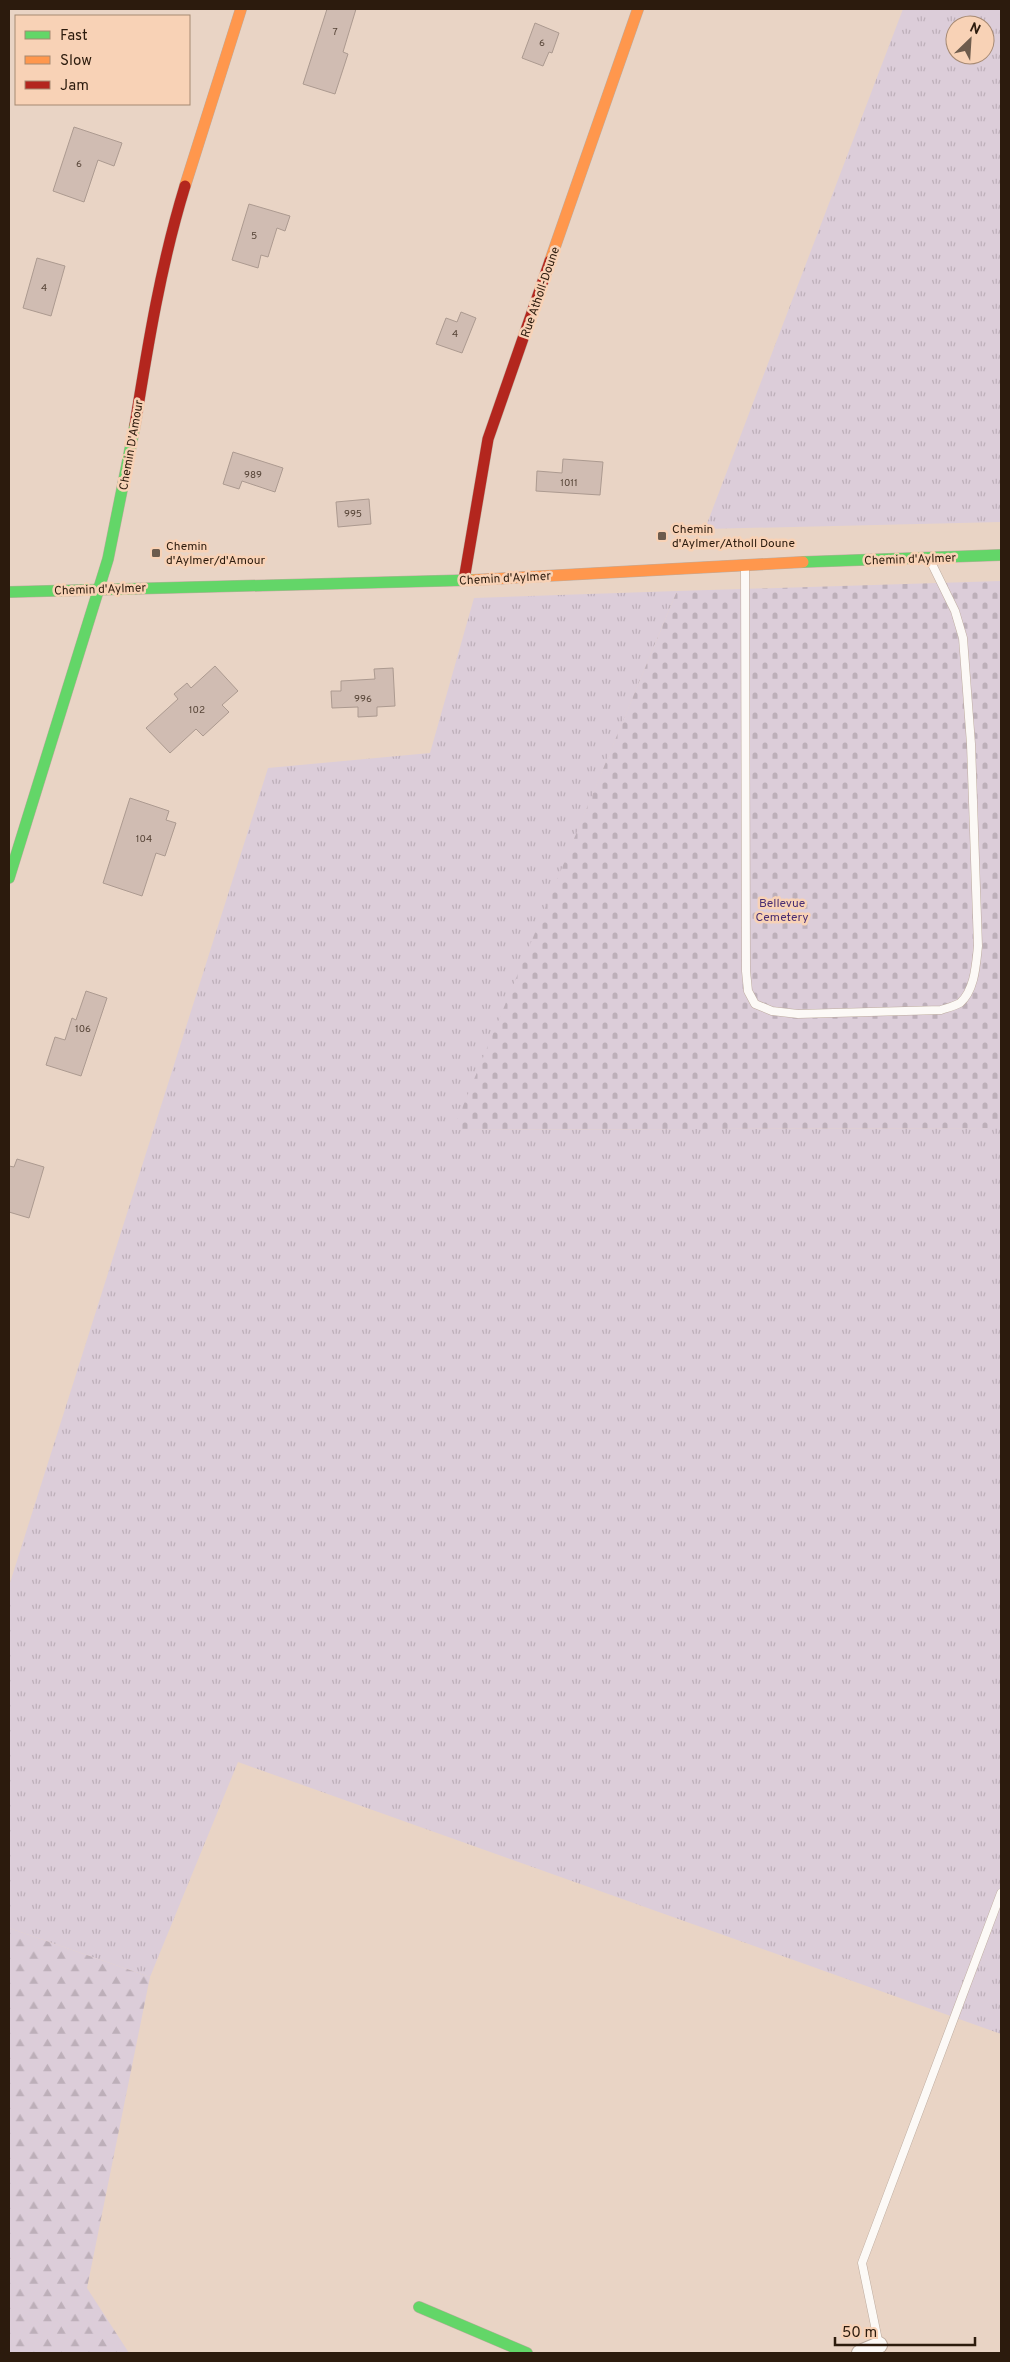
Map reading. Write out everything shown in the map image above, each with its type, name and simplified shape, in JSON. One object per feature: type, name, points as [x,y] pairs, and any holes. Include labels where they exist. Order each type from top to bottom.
[{"type":"street","name":"Chemin D'Amour","points":[[9,878],[100,589],[132,443],[158,286],[170,235],[242,9]]},
{"type":"street","name":"Rue Atholl-Doune","points":[[464,580],[488,439],[638,9]]},
{"type":"street","name":"Chemin d'Aylmer","points":[[9,592],[464,580],[744,564],[1001,555]]},
{"type":"street","points":[[419,2307],[527,2353]]},
{"type":"street","points":[[860,2353],[880,2351]]},
{"type":"lane","points":[[744,564],[746,971],[748,991],[755,1004],[772,1011],[798,1014],[941,1010],[960,1003],[969,990],[976,971],[978,946],[971,744],[963,638],[955,610],[930,558]]},
{"type":"lane","points":[[880,2351],[862,2263],[1001,1893]]},
{"type":"green space","points":[[903,9],[1001,9],[1001,522],[705,529]]},
{"type":"green space","name":"Bellevue Cemetery","points":[[1001,581],[1001,1128],[453,1130],[677,591]]},
{"type":"green space","points":[[677,591],[454,1130],[1001,1128],[1001,2034],[238,1762],[150,1977],[9,1928],[9,1586],[268,768],[430,753],[474,598]]},
{"type":"green space","points":[[9,1928],[150,1977],[87,2288],[129,2353],[9,2353]]},
{"type":"building","points":[[327,9],[356,9],[343,52],[348,54],[335,94],[303,84]]},
{"type":"building","points":[[535,23],[559,33],[552,53],[549,52],[543,66],[522,58]]},
{"type":"building","points":[[74,127],[122,143],[114,166],[98,160],[84,202],[53,191]]},
{"type":"building","points":[[249,204],[290,216],[285,231],[277,228],[268,257],[261,255],[258,268],[232,260]]},
{"type":"building","points":[[37,258],[65,266],[51,316],[23,308]]},
{"type":"building","points":[[461,312],[476,318],[462,353],[436,344],[446,318],[457,322]]},
{"type":"building","points":[[233,452],[283,468],[275,492],[242,481],[239,489],[223,484]]},
{"type":"building","points":[[563,459],[603,462],[600,495],[536,491],[537,471],[562,473]]},
{"type":"building","points":[[369,499],[371,524],[338,527],[336,502]]},
{"type":"building","points":[[215,666],[238,691],[222,705],[229,712],[203,736],[196,729],[170,753],[146,728],[178,699],[174,694],[187,683],[191,688]]},
{"type":"building","points":[[393,668],[395,706],[377,707],[377,716],[358,717],[358,707],[332,708],[331,691],[341,691],[341,681],[375,679],[374,669]]},
{"type":"building","points":[[130,798],[169,811],[166,820],[176,823],[165,856],[156,853],[142,896],[103,883]]},
{"type":"building","points":[[86,991],[107,998],[81,1076],[46,1065],[55,1037],[65,1040],[72,1018],[76,1020]]},
{"type":"building","points":[[17,1159],[44,1167],[29,1218],[9,1212],[9,1166],[14,1167]]},
{"type":"traffic: fast","points":[[9,878],[108,559],[135,425]]},
{"type":"traffic: fast","points":[[803,562],[1001,555]]},
{"type":"traffic: fast","points":[[9,592],[473,580]]},
{"type":"traffic: fast","points":[[419,2307],[527,2353]]},
{"type":"traffic: slow","points":[[185,186],[241,9]]},
{"type":"traffic: slow","points":[[550,261],[638,9]]},
{"type":"traffic: slow","points":[[473,580],[803,562]]},
{"type":"traffic: jam","points":[[135,425],[162,275],[185,186]]},
{"type":"traffic: jam","points":[[464,580],[488,439],[550,261]]},
{"type":"place","name":"Chemin d'Aylmer/Atholl Doune","points":[[662,536]]},
{"type":"place","name":"Chemin d'Aylmer/d'Amour","points":[[156,553]]}]
